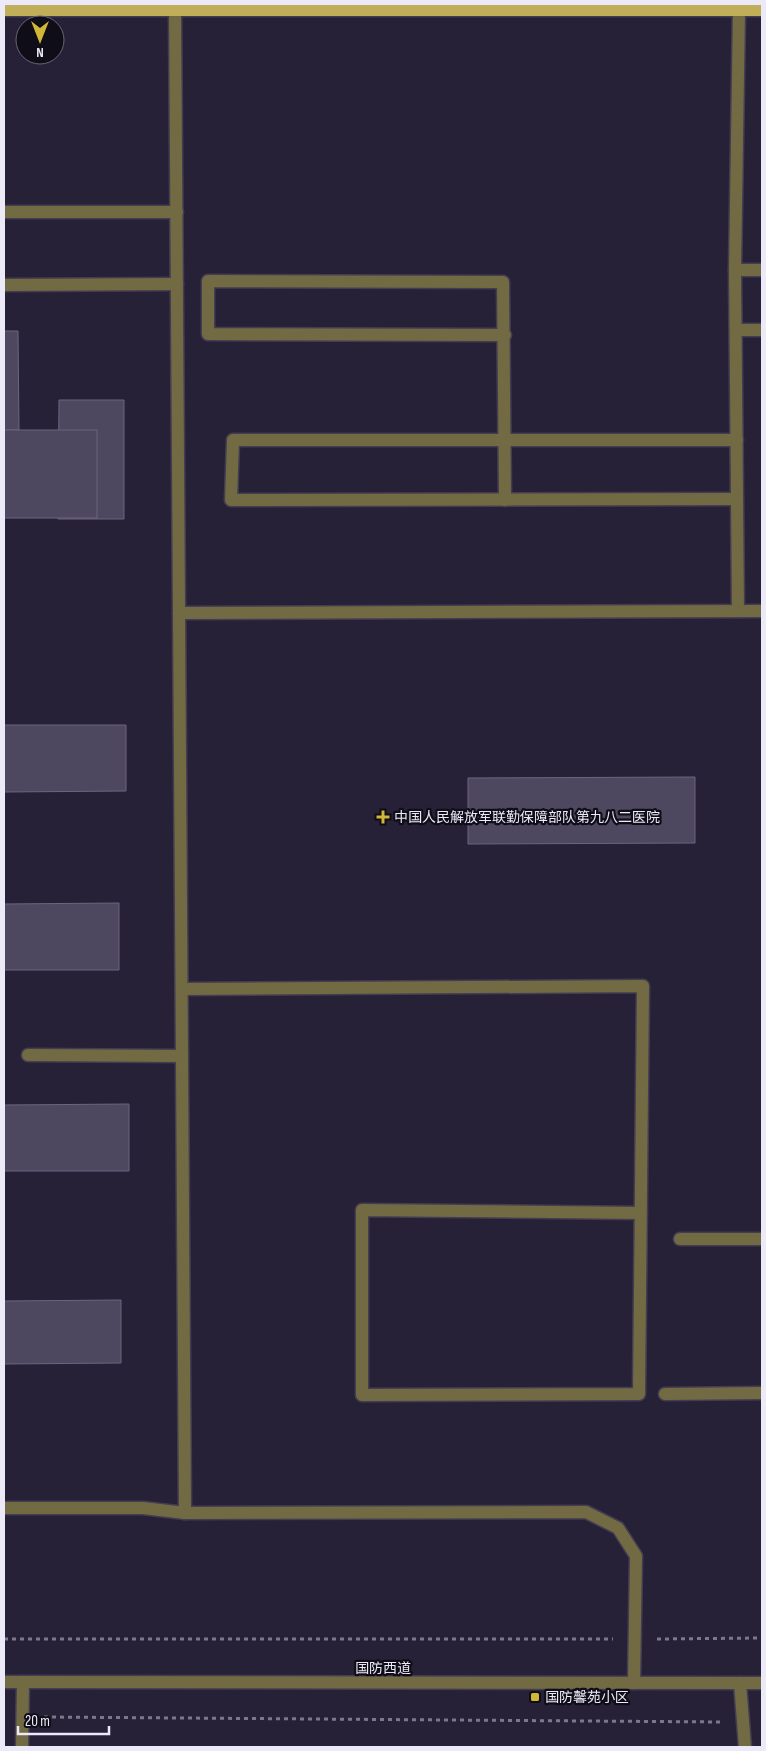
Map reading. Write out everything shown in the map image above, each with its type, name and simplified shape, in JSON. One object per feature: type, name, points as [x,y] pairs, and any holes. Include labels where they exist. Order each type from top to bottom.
[{"type":"main road","points":[[4,10],[762,10]]},
{"type":"street","points":[[175,9],[185,1513]]},
{"type":"street","points":[[738,611],[736,270],[739,10]]},
{"type":"street","points":[[4,212],[177,212]]},
{"type":"street","points":[[736,270],[762,270]]},
{"type":"street","points":[[505,335],[208,334],[208,281],[504,282],[505,335],[505,500]]},
{"type":"street","points":[[4,284],[177,284]]},
{"type":"street","points":[[736,330],[762,330]]},
{"type":"street","points":[[737,440],[233,440],[232,500],[737,499]]},
{"type":"street","points":[[179,613],[762,611]]},
{"type":"street","points":[[182,989],[643,986],[641,1213],[639,1394],[362,1395],[362,1210],[641,1213]]},
{"type":"street","points":[[28,1055],[182,1056]]},
{"type":"street","points":[[680,1239],[762,1239]]},
{"type":"street","points":[[664,1394],[762,1393]]},
{"type":"street","points":[[4,1508],[143,1508],[185,1513],[586,1512],[618,1528],[636,1556],[634,1683]]},
{"type":"street","name":"国防西道","points":[[4,1682],[762,1683]]},
{"type":"street","points":[[22,1747],[23,1682]]},
{"type":"street","points":[[740,1683],[745,1747]]},
{"type":"path","points":[[4,1639],[762,1638]]},
{"type":"path","points":[[22,1717],[743,1722]]},
{"type":"building","points":[[4,331],[18,331],[19,430],[4,430]]},
{"type":"building","points":[[59,400],[124,400],[124,519],[58,519]]},
{"type":"building","points":[[4,430],[97,430],[97,518],[4,518]]},
{"type":"building","points":[[4,725],[126,725],[126,791],[4,792]]},
{"type":"building","points":[[695,777],[695,843],[468,844],[468,778]]},
{"type":"building","points":[[119,903],[119,970],[4,970],[4,904]]},
{"type":"building","points":[[129,1104],[129,1171],[4,1171],[4,1105]]},
{"type":"building","points":[[121,1300],[121,1363],[4,1364],[4,1301]]},
{"type":"place","name":"中国人民解放军联勤保障部队第九八二医院","points":[[383,817]]},
{"type":"place","name":"国防馨苑小区","points":[[535,1697]]}]
